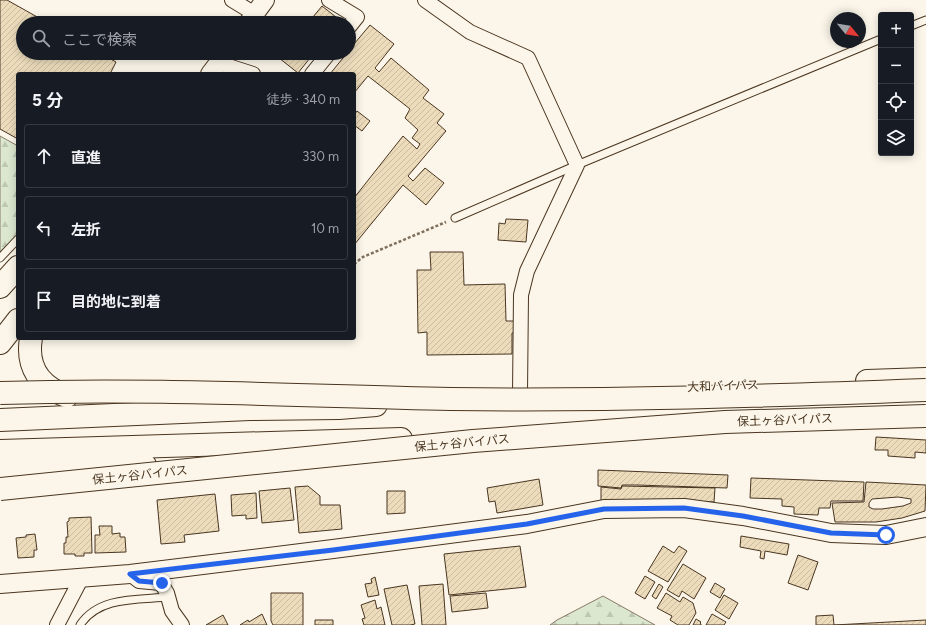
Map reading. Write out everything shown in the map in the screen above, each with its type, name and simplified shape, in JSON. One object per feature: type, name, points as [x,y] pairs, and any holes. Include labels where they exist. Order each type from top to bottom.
[{"type":"highway","points":[[0,287],[16,269]]},
{"type":"highway","points":[[0,343],[16,323]]},
{"type":"highway","points":[[31,340],[30,360],[34,371],[44,384],[58,393],[74,399]]},
{"type":"highway","name":"大和バイパス","points":[[520,392],[821,384],[926,379]]},
{"type":"highway","name":"保土ヶ谷バイパス","points":[[0,393],[149,392],[453,399],[592,399],[926,390]]},
{"type":"highway","points":[[0,401],[198,396],[261,392],[520,392]]},
{"type":"highway","points":[[0,420],[250,409],[339,408],[520,392]]},
{"type":"highway","name":"保土ヶ谷バイパス","points":[[0,489],[473,441],[725,422],[926,416]]},
{"type":"highway","points":[[0,451],[610,434],[926,422]]},
{"type":"highway","points":[[0,471],[384,455],[610,434]]},
{"type":"street","points":[[232,0],[256,12]]},
{"type":"street","points":[[329,0],[355,16]]},
{"type":"street","points":[[425,0],[470,32],[528,58],[577,165],[527,271],[521,295],[520,392]]},
{"type":"street","points":[[314,72],[323,60]]},
{"type":"street","points":[[218,63],[247,72]]},
{"type":"street","points":[[0,584],[130,574],[333,550],[527,524],[604,509],[684,508],[743,516],[831,533],[886,535],[926,527]]},
{"type":"street","points":[[130,574],[139,581],[162,583],[172,611],[182,625]]},
{"type":"street","points":[[57,625],[82,577]]},
{"type":"lane","points":[[914,25],[926,20]]},
{"type":"lane","points":[[455,218],[577,165],[878,40]]},
{"type":"lane","points":[[0,258],[16,241]]},
{"type":"lane","points":[[80,625],[92,612],[106,604],[168,597]]},
{"type":"path","points":[[356,263],[364,257],[455,218]]},
{"type":"green space","points":[[0,136],[16,145],[16,238],[0,253]]},
{"type":"green space","points":[[603,596],[655,625],[550,625],[557,620]]},
{"type":"building","points":[[0,0],[7,0],[36,16],[16,16],[16,60],[112,60],[116,62],[111,72],[16,72],[16,138],[0,129]]},
{"type":"building","points":[[322,6],[335,16],[314,16]]},
{"type":"building","points":[[370,25],[394,44],[375,68],[379,72],[391,58],[429,90],[423,98],[444,114],[437,123],[446,131],[408,176],[413,181],[425,168],[444,183],[426,205],[403,185],[356,243],[356,195],[403,136],[417,149],[420,144],[412,138],[418,130],[405,118],[410,109],[368,76],[356,91],[356,72],[332,72],[341,60],[356,60],[356,42]]},
{"type":"building","points":[[282,60],[308,60],[299,72]]},
{"type":"building","points":[[357,111],[370,121],[362,131],[356,126]]},
{"type":"building","points":[[506,219],[528,220],[526,242],[498,240],[499,223],[505,224]]},
{"type":"building","points":[[430,252],[463,252],[464,285],[505,284],[506,321],[514,321],[514,333],[512,333],[512,354],[427,355],[427,332],[418,333],[417,270],[431,270]]},
{"type":"building","points":[[876,437],[926,440],[926,453],[915,452],[915,458],[888,456],[888,450],[875,450]]},
{"type":"building","points":[[598,470],[728,475],[727,488],[622,485],[621,488],[598,486]]},
{"type":"building","points":[[751,478],[864,482],[863,501],[831,501],[830,508],[819,508],[818,515],[794,514],[794,507],[782,506],[782,499],[750,498]]},
{"type":"building","points":[[539,479],[543,505],[497,513],[495,501],[489,502],[487,488]]},
{"type":"building","points":[[866,482],[926,485],[925,511],[902,518],[876,522],[835,522],[832,503],[864,502]],"holes":[[[898,497],[911,499],[911,503],[903,506],[882,509],[873,509],[869,507],[869,503],[872,499]]]},
{"type":"building","points":[[308,486],[320,496],[320,505],[340,505],[342,529],[299,533],[295,487]]},
{"type":"building","points":[[622,486],[715,488],[714,502],[631,500],[601,502],[601,487],[621,489]]},
{"type":"building","points":[[290,488],[294,520],[262,523],[259,491]]},
{"type":"building","points":[[387,491],[405,491],[405,513],[387,514]]},
{"type":"building","points":[[256,493],[257,518],[246,519],[246,515],[232,516],[231,495]]},
{"type":"building","points":[[215,494],[219,531],[184,535],[185,542],[161,544],[157,500]]},
{"type":"building","points":[[91,517],[92,553],[84,553],[84,556],[64,554],[64,543],[66,543],[66,537],[68,537],[67,522],[69,521],[69,518]]},
{"type":"building","points":[[99,526],[112,526],[112,534],[120,533],[120,537],[125,537],[126,552],[95,553],[95,535],[100,535]]},
{"type":"building","points":[[35,534],[37,550],[34,550],[34,557],[18,558],[16,538]]},
{"type":"building","points":[[741,536],[789,544],[787,555],[765,551],[764,559],[760,558],[761,551],[740,547]]},
{"type":"building","points":[[520,546],[526,587],[449,595],[444,554]]},
{"type":"building","points":[[663,546],[674,553],[679,546],[687,551],[668,582],[648,571]]},
{"type":"building","points":[[798,555],[818,562],[808,590],[788,583]]},
{"type":"building","points":[[683,564],[706,578],[694,599],[682,591],[679,597],[667,590]]},
{"type":"building","points":[[645,576],[655,582],[645,599],[635,593]]},
{"type":"building","points":[[375,577],[379,595],[368,597],[365,584],[372,583],[371,579]]},
{"type":"building","points":[[715,583],[725,589],[720,598],[710,592]]},
{"type":"building","points":[[443,584],[446,625],[422,625],[419,586]]},
{"type":"building","points":[[659,584],[663,587],[656,599],[652,596]]},
{"type":"building","points":[[407,585],[415,624],[392,625],[384,589]]},
{"type":"building","points":[[271,593],[303,593],[303,625],[273,625],[271,621]]},
{"type":"building","points":[[486,593],[488,608],[452,612],[450,596]]},
{"type":"building","points":[[666,593],[680,602],[683,597],[693,603],[696,613],[689,625],[678,625],[670,620],[672,616],[657,608]]},
{"type":"building","points":[[724,595],[738,603],[729,619],[715,610]]},
{"type":"building","points":[[375,600],[377,609],[381,607],[385,625],[364,625],[362,619],[365,618],[361,605]]},
{"type":"building","points":[[262,614],[267,625],[240,625],[248,620],[249,622]]},
{"type":"building","points":[[712,614],[726,622],[724,625],[706,625]]},
{"type":"building","points":[[223,615],[228,625],[206,625]]},
{"type":"building","points":[[833,615],[834,625],[816,625],[816,616]]},
{"type":"building","points":[[696,619],[701,622],[701,625],[693,625]]},
{"type":"building","points":[[315,620],[333,620],[333,625],[315,625]]},
{"type":"building","points":[[926,620],[926,625],[834,625]]},
{"type":"route","points":[[162,583],[139,581],[130,574],[333,550],[527,524],[604,509],[684,508],[743,516],[831,533],[886,535]]}]
